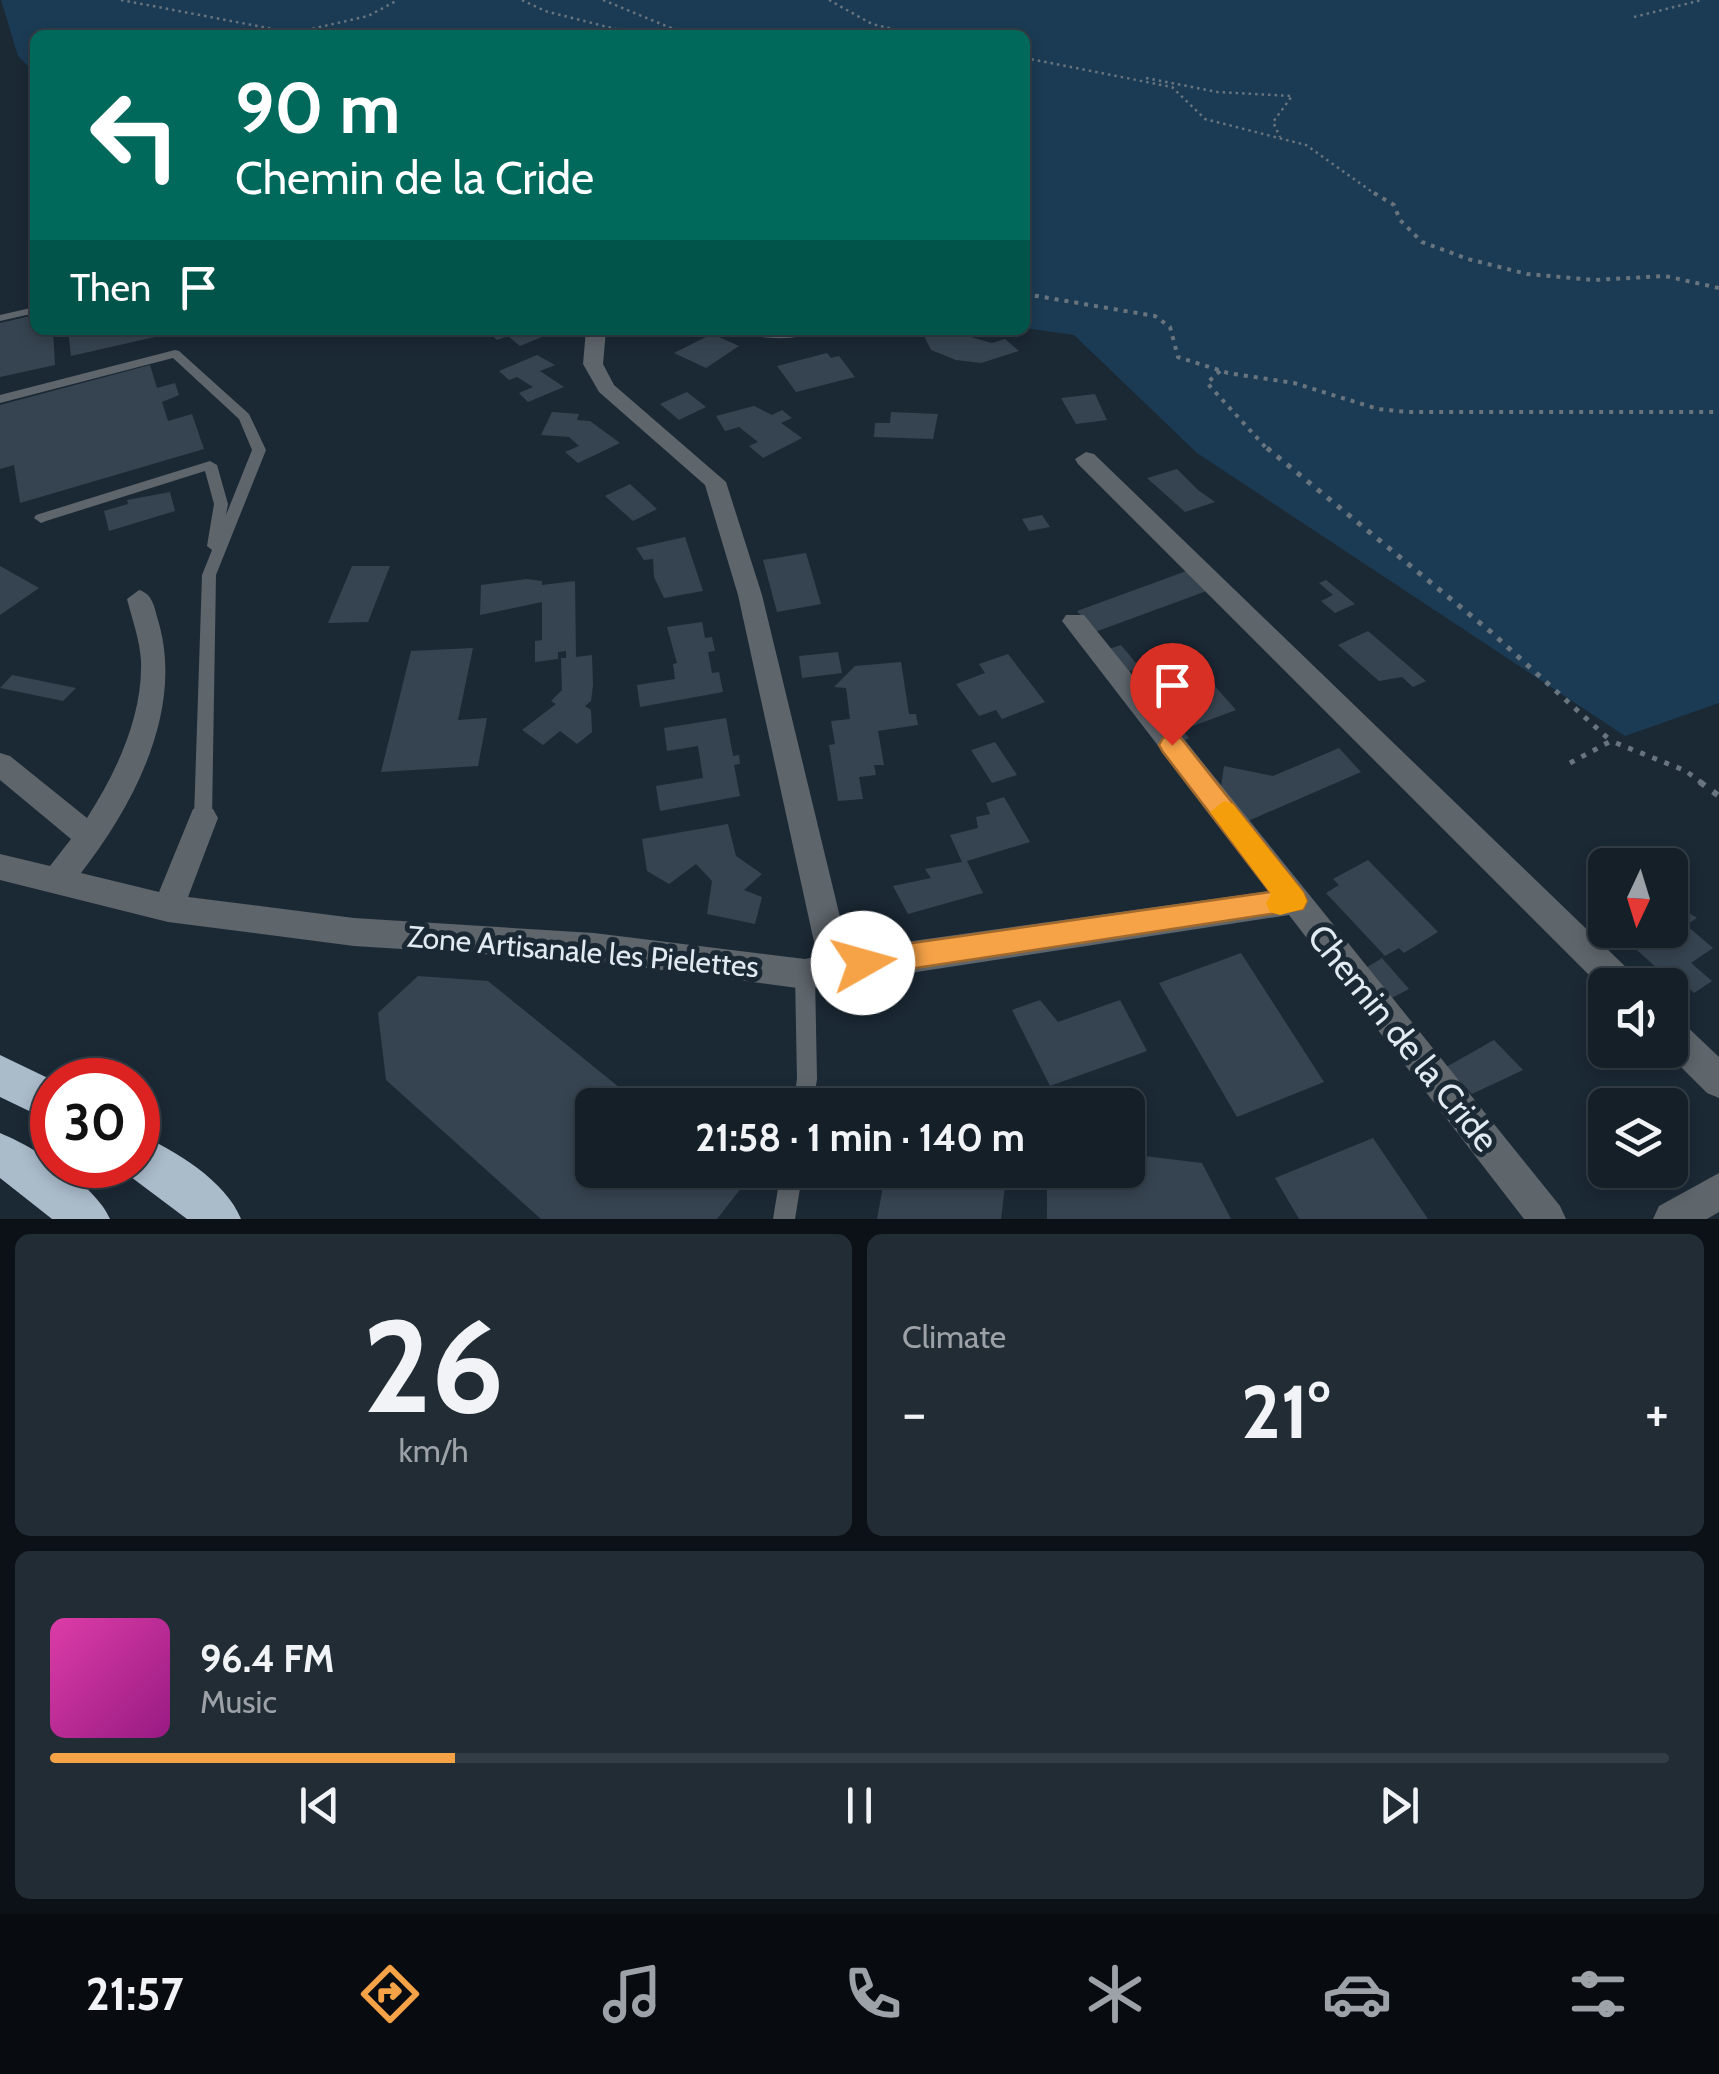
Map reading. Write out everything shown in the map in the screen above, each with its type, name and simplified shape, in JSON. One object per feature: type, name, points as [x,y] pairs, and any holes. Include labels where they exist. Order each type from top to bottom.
[{"type":"highway","points":[[0,1075],[30,1091]]},
{"type":"highway","points":[[0,1156],[18,1163],[88,1219]]},
{"type":"highway","points":[[160,1171],[219,1219]]},
{"type":"street","points":[[596,335],[593,364],[606,388],[715,482],[750,595],[832,951],[816,971]]},
{"type":"street","points":[[1086,459],[1604,968]]},
{"type":"street","points":[[56,883],[92,839],[128,773],[155,665],[139,599]]},
{"type":"street","name":"Chemin de la Cride","points":[[1075,620],[1547,1219]]},
{"type":"street","points":[[0,764],[92,839]]},
{"type":"street","points":[[168,908],[202,818]]},
{"type":"street","name":"Zone Artisanale les Pielettes","points":[[0,866],[168,908],[354,932],[594,947],[816,971],[1293,901]]},
{"type":"street","points":[[1688,1051],[1719,1081]]},
{"type":"street","points":[[1672,1219],[1719,1192]]},
{"type":"lane","points":[[0,318],[30,311]]},
{"type":"lane","points":[[0,398],[175,354],[216,388],[245,416],[259,450],[209,575]]},
{"type":"lane","points":[[41,518],[210,465],[221,504],[209,575],[202,818]]},
{"type":"lane","points":[[806,1088],[816,971]]},
{"type":"lane","points":[[784,1219],[789,1188]]},
{"type":"path","points":[[120,0],[278,30]]},
{"type":"path","points":[[307,30],[368,16],[398,0]]},
{"type":"path","points":[[522,0],[545,11],[619,30]]},
{"type":"path","points":[[603,0],[670,30]]},
{"type":"path","points":[[830,0],[872,24],[897,30]]},
{"type":"path","points":[[1634,17],[1702,0]]},
{"type":"path","points":[[1030,59],[1172,87],[1205,119],[1306,145],[1366,191],[1394,205],[1400,220],[1422,242],[1468,259],[1527,274],[1594,280],[1665,276],[1719,288]]},
{"type":"path","points":[[1125,78],[1181,82],[1217,92],[1292,96],[1279,106],[1273,119],[1272,128],[1282,140]]},
{"type":"path","points":[[1030,295],[1162,318],[1178,357],[1220,371],[1294,383],[1378,408],[1407,412],[1719,412]]},
{"type":"path","points":[[1220,371],[1207,384],[1275,457],[1491,632],[1611,741],[1686,771],[1719,796]]},
{"type":"path","points":[[1570,764],[1611,741]]},
{"type":"shaded area","points":[[1,0],[1719,0],[1719,703],[1625,736],[1197,453],[1074,335],[1030,329],[1030,30],[30,30],[30,68],[18,56]]},
{"type":"building","points":[[30,316],[30,335],[53,335],[55,365],[0,377],[0,323]]},
{"type":"building","points":[[69,335],[164,335],[71,356]]},
{"type":"building","points":[[491,335],[547,335],[520,346],[508,336],[497,340]]},
{"type":"building","points":[[710,335],[739,346],[706,368],[674,353]]},
{"type":"building","points":[[921,335],[964,335],[992,343],[1005,339],[1019,351],[981,363],[956,360],[931,350]]},
{"type":"building","points":[[827,353],[831,358],[839,356],[855,377],[796,392],[777,366]]},
{"type":"building","points":[[537,355],[555,365],[540,371],[564,387],[528,402],[519,393],[533,387],[517,377],[509,380],[499,371]]},
{"type":"building","points":[[150,365],[157,388],[175,383],[179,395],[162,402],[168,421],[192,414],[204,449],[20,503],[14,465],[0,469],[0,405]]},
{"type":"building","points":[[687,392],[706,407],[679,420],[660,404]]},
{"type":"building","points":[[1095,394],[1107,420],[1076,424],[1061,398]]},
{"type":"building","points":[[754,406],[772,415],[782,410],[792,418],[781,423],[802,438],[763,458],[749,446],[758,442],[739,427],[725,431],[716,416]]},
{"type":"building","points":[[552,412],[579,414],[577,420],[590,421],[620,443],[578,463],[565,452],[579,446],[569,437],[541,435]]},
{"type":"building","points":[[891,412],[938,414],[933,439],[874,437],[875,423],[890,423]]},
{"type":"building","points":[[1177,469],[1215,502],[1185,512],[1147,478]]},
{"type":"building","points":[[630,484],[657,509],[633,521],[605,496]]},
{"type":"building","points":[[170,492],[175,511],[109,531],[104,511],[128,504],[127,500]]},
{"type":"building","points":[[1042,515],[1050,527],[1029,531],[1022,519]]},
{"type":"building","points":[[685,537],[703,591],[664,598],[654,577],[653,559],[644,560],[636,548]]},
{"type":"building","points":[[806,553],[821,604],[777,612],[763,560]]},
{"type":"building","points":[[0,566],[39,588],[0,615]]},
{"type":"building","points":[[352,566],[390,566],[368,622],[328,623]]},
{"type":"building","points":[[1192,569],[1212,589],[1095,632],[1077,611]]},
{"type":"building","points":[[526,579],[542,581],[542,585],[575,581],[576,657],[592,655],[593,685],[591,701],[585,706],[591,710],[592,732],[577,744],[560,731],[543,745],[522,730],[556,704],[551,701],[562,690],[561,658],[566,658],[566,651],[558,652],[558,659],[535,662],[535,641],[542,640],[542,602],[480,615],[481,585]]},
{"type":"building","points":[[1326,580],[1355,604],[1335,613],[1321,601],[1333,595],[1319,583]]},
{"type":"building","points":[[702,622],[705,638],[712,637],[715,651],[708,652],[712,673],[719,672],[723,692],[640,707],[637,685],[675,679],[673,664],[677,663],[667,627]]},
{"type":"building","points":[[1368,631],[1426,681],[1413,687],[1402,677],[1379,681],[1338,645]]},
{"type":"building","points":[[1121,645],[1140,668],[1127,672],[1109,649]]},
{"type":"building","points":[[473,648],[458,720],[487,718],[478,766],[381,772],[411,651]]},
{"type":"building","points":[[838,652],[842,673],[802,678],[799,656]]},
{"type":"building","points":[[1008,654],[1045,702],[1002,719],[996,710],[979,716],[956,684],[985,673],[979,664]]},
{"type":"building","points":[[1190,658],[1236,710],[1182,730],[1189,738],[1183,741],[1133,679]]},
{"type":"building","points":[[901,662],[909,714],[916,714],[918,725],[878,731],[884,765],[874,765],[876,775],[859,777],[863,799],[838,801],[829,745],[835,744],[831,721],[850,719],[846,688],[834,687],[855,666]]},
{"type":"building","points":[[12,675],[76,688],[63,701],[0,688]]},
{"type":"building","points":[[726,718],[733,756],[739,755],[740,764],[734,765],[740,796],[660,811],[656,786],[703,778],[698,746],[667,751],[664,728]]},
{"type":"building","points":[[995,742],[1017,775],[992,783],[971,750]]},
{"type":"building","points":[[1339,748],[1361,772],[1248,821],[1221,787],[1224,766],[1273,776]]},
{"type":"building","points":[[1004,797],[1030,842],[967,861],[983,893],[908,914],[893,886],[931,878],[925,869],[962,862],[950,835],[978,828],[976,817],[990,814],[986,803]]},
{"type":"building","points":[[728,824],[736,856],[762,874],[744,890],[762,897],[755,924],[707,914],[712,881],[696,864],[669,884],[647,871],[642,839]]},
{"type":"building","points":[[1368,860],[1438,932],[1404,953],[1399,948],[1385,956],[1326,893],[1339,885],[1333,879]]},
{"type":"building","points":[[1688,927],[1713,948],[1691,963],[1712,981],[1694,993],[1688,988],[1688,968],[1657,968],[1635,948],[1688,948]]},
{"type":"building","points":[[1241,953],[1324,1082],[1237,1117],[1159,983]]},
{"type":"building","points":[[1382,958],[1409,989],[1388,1000],[1364,969]]},
{"type":"building","points":[[418,976],[488,981],[620,1088],[575,1088],[575,1188],[741,1188],[717,1219],[541,1219],[386,1080],[378,1013]]},
{"type":"building","points":[[1040,1000],[1058,1022],[1120,1000],[1147,1051],[1050,1086],[1012,1010]]},
{"type":"building","points":[[1494,1040],[1523,1070],[1472,1094],[1446,1067]]},
{"type":"building","points":[[1373,1138],[1428,1219],[1299,1219],[1275,1178]]},
{"type":"building","points":[[1145,1156],[1202,1163],[1231,1219],[1047,1219],[1047,1188],[1145,1188]]},
{"type":"building","points":[[883,1188],[1005,1188],[1001,1219],[877,1219]]},
{"type":"slow traffic","points":[[1224,812],[1293,901],[1280,903]]},
{"type":"route","points":[[863,963],[1293,901],[1172,745]]}]
